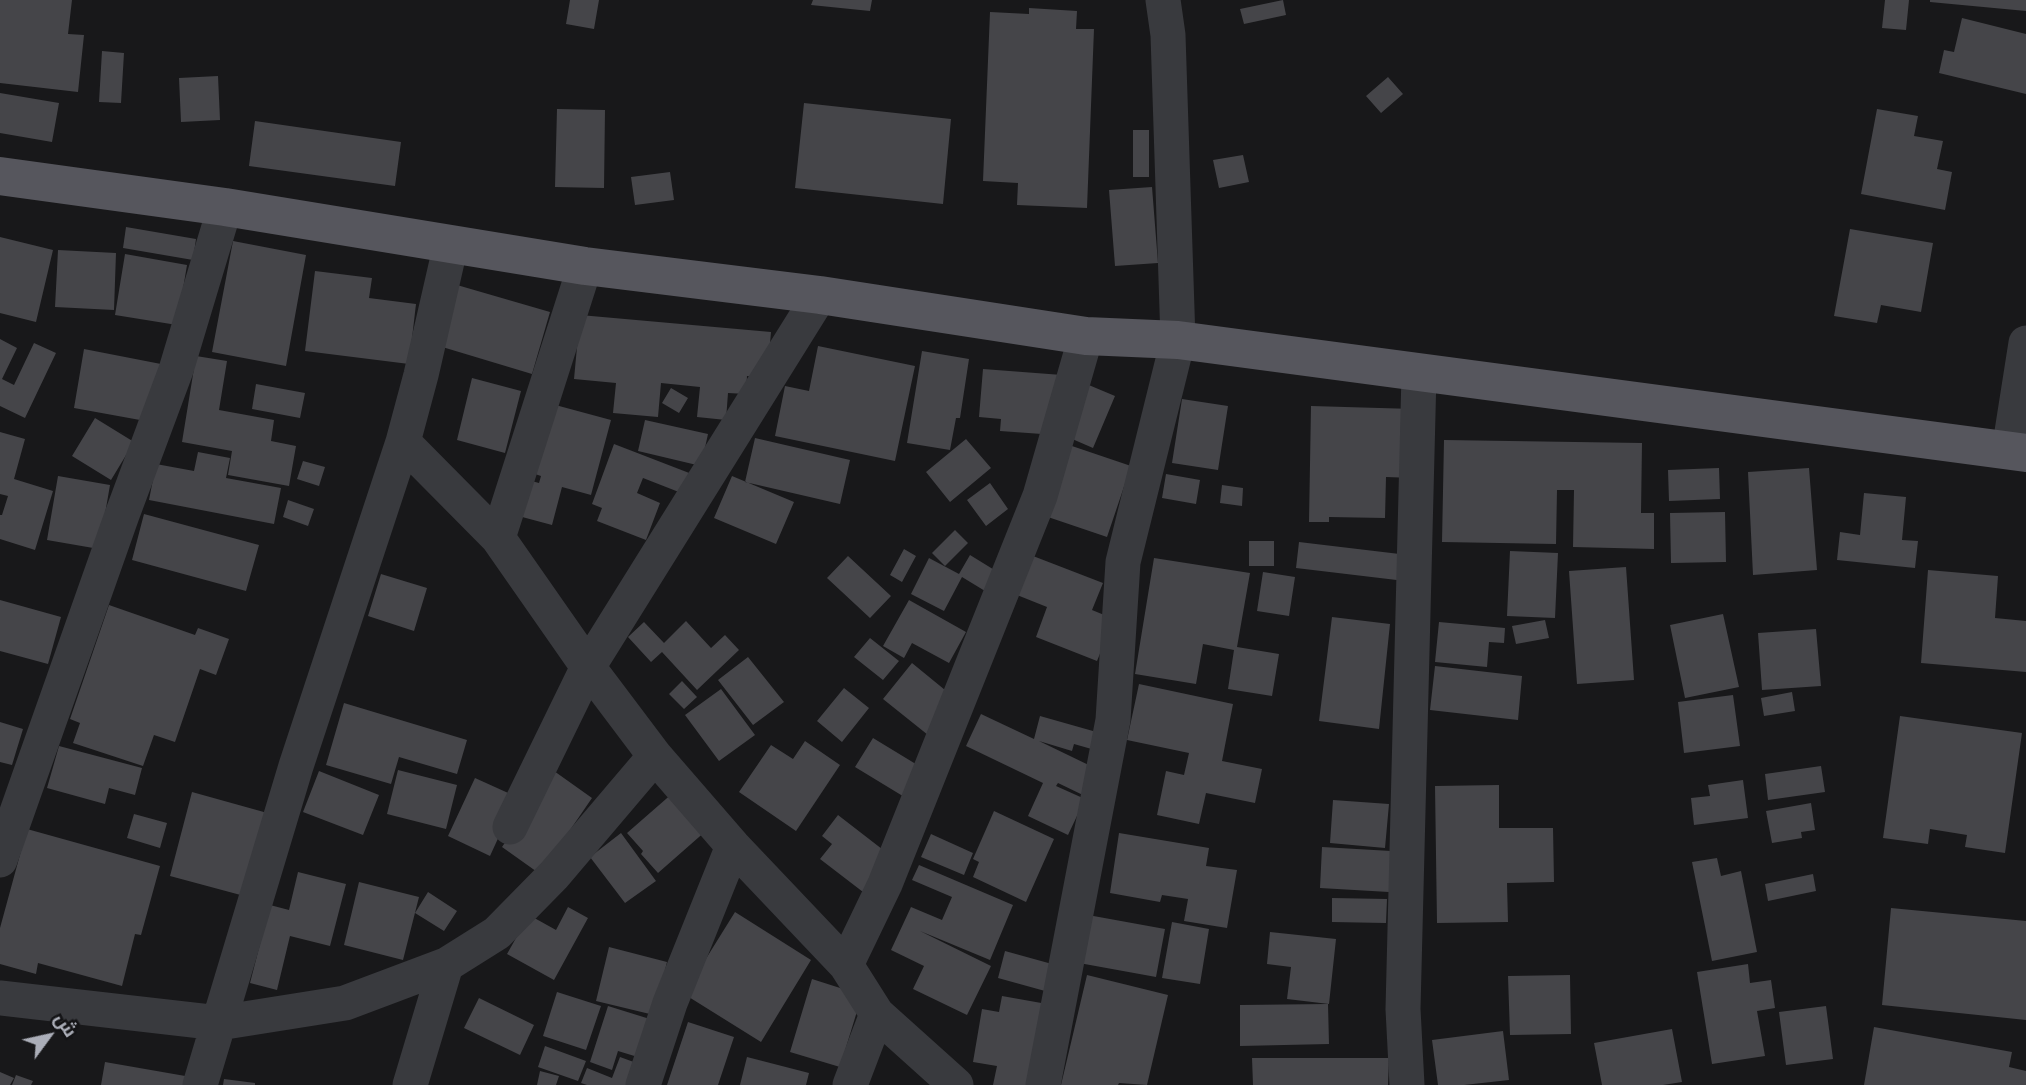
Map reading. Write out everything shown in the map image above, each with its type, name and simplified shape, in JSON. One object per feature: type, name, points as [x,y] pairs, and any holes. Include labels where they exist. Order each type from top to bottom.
[{"type":"main road","points":[[0,176],[225,207],[585,265],[820,295],[1086,336],[1178,341],[2018,452]]},
{"type":"street","points":[[1043,1085],[1113,720],[1123,562],[1178,341],[1168,35],[1163,0]]},
{"type":"street","points":[[0,860],[176,370],[225,207]]},
{"type":"street","points":[[200,1085],[296,766],[403,442],[451,244]]},
{"type":"street","points":[[498,538],[585,265]]},
{"type":"street","points":[[510,827],[588,667],[820,295]]},
{"type":"street","points":[[846,965],[885,884],[1040,496],[1086,336]]},
{"type":"street","points":[[2018,452],[2026,343]]},
{"type":"street","points":[[1407,1085],[1404,1009],[1419,374]]},
{"type":"street","points":[[403,442],[498,538],[654,756],[733,846],[846,965],[877,1014],[956,1085]]},
{"type":"street","points":[[0,998],[219,1023],[345,1003],[446,965],[497,933],[554,875],[654,756]]},
{"type":"street","points":[[643,1085],[670,1003],[733,846]]},
{"type":"street","points":[[410,1085],[446,965]]},
{"type":"street","points":[[850,1085],[877,1014]]},
{"type":"building","points":[[0,0],[72,0],[68,34],[84,35],[78,92],[0,83]]},
{"type":"building","points":[[570,0],[599,0],[594,29],[566,24]]},
{"type":"building","points":[[813,0],[872,0],[870,11],[811,5]]},
{"type":"building","points":[[1283,0],[1286,15],[1244,24],[1240,9]]},
{"type":"building","points":[[1885,0],[1909,0],[1906,30],[1882,28]]},
{"type":"building","points":[[2026,0],[2026,11],[1930,2]]},
{"type":"building","points":[[1029,8],[1077,11],[1076,29],[1094,29],[1087,208],[1017,205],[1018,183],[983,181],[990,12],[1029,14]]},
{"type":"building","points":[[1962,18],[2026,34],[2026,94],[1939,73],[1944,50],[1954,52]]},
{"type":"building","points":[[102,51],[124,53],[121,103],[99,102]]},
{"type":"building","points":[[218,76],[220,120],[181,122],[179,78]]},
{"type":"building","points":[[1388,77],[1403,94],[1381,113],[1366,96]]},
{"type":"building","points":[[0,93],[59,103],[52,142],[0,133]]},
{"type":"building","points":[[804,103],[951,119],[943,204],[795,188]]},
{"type":"building","points":[[557,109],[605,110],[604,188],[555,187]]},
{"type":"building","points":[[1877,109],[1918,116],[1914,136],[1943,141],[1937,169],[1952,172],[1945,210],[1861,194]]},
{"type":"building","points":[[255,121],[401,142],[395,186],[249,166]]},
{"type":"building","points":[[1133,130],[1149,130],[1149,177],[1133,177]]},
{"type":"building","points":[[1243,155],[1249,182],[1219,188],[1213,160]]},
{"type":"building","points":[[670,172],[674,200],[635,205],[631,177]]},
{"type":"building","points":[[1152,187],[1158,263],[1115,266],[1109,190]]},
{"type":"building","points":[[126,227],[196,239],[193,260],[123,248]]},
{"type":"building","points":[[1850,229],[1933,243],[1921,312],[1881,305],[1877,323],[1834,316]]},
{"type":"building","points":[[0,237],[53,250],[36,322],[0,313]]},
{"type":"building","points":[[233,241],[306,255],[286,366],[212,352]]},
{"type":"building","points":[[58,250],[116,253],[114,310],[55,307]]},
{"type":"building","points":[[125,254],[187,265],[177,325],[115,315]]},
{"type":"building","points":[[315,271],[372,278],[369,298],[416,304],[409,364],[305,351]]},
{"type":"building","points":[[457,285],[550,312],[532,374],[439,346]]},
{"type":"building","points":[[580,315],[771,332],[767,378],[747,376],[746,394],[728,393],[726,420],[697,417],[700,387],[661,383],[658,417],[613,413],[616,383],[574,379]]},
{"type":"building","points":[[0,339],[17,348],[2,379],[14,385],[34,343],[56,353],[25,418],[0,406]]},
{"type":"building","points":[[818,346],[915,366],[895,461],[775,436],[785,386],[809,391]]},
{"type":"building","points":[[84,349],[161,364],[151,422],[74,408]]},
{"type":"building","points":[[922,351],[969,359],[960,418],[956,418],[950,450],[907,443]]},
{"type":"building","points":[[196,356],[227,361],[219,410],[274,420],[271,441],[296,446],[289,486],[228,475],[232,451],[182,442]]},
{"type":"building","points":[[983,369],[1062,375],[1056,435],[1000,431],[1001,419],[979,417]]},
{"type":"building","points":[[472,378],[521,391],[505,453],[457,440]]},
{"type":"building","points":[[1084,383],[1115,396],[1093,448],[1063,435]]},
{"type":"building","points":[[256,384],[305,393],[300,418],[252,409]]},
{"type":"building","points":[[671,388],[688,398],[679,413],[662,403]]},
{"type":"building","points":[[1182,399],[1228,406],[1218,470],[1172,463]]},
{"type":"building","points":[[548,403],[611,420],[591,495],[562,487],[552,525],[511,514],[520,478],[539,483],[541,476],[529,472]]},
{"type":"building","points":[[1311,406],[1414,409],[1413,478],[1386,477],[1385,518],[1329,517],[1329,522],[1309,522]]},
{"type":"building","points":[[95,418],[134,442],[111,480],[72,456]]},
{"type":"building","points":[[645,420],[708,434],[701,466],[638,451]]},
{"type":"building","points":[[0,432],[25,439],[14,479],[53,491],[35,550],[0,539],[0,515],[8,496],[0,494]]},
{"type":"building","points":[[755,438],[850,460],[840,504],[745,482]]},
{"type":"building","points":[[966,439],[991,468],[950,502],[926,472]]},
{"type":"building","points":[[1444,440],[1642,443],[1641,513],[1654,513],[1654,549],[1573,547],[1574,490],[1557,490],[1556,544],[1442,542]]},
{"type":"building","points":[[614,444],[697,476],[689,496],[643,478],[637,493],[660,503],[646,540],[597,521],[602,508],[592,504]]},
{"type":"building","points":[[1069,445],[1131,466],[1107,537],[1045,516]]},
{"type":"building","points":[[198,452],[230,458],[226,478],[281,488],[274,524],[149,500],[156,464],[194,471]]},
{"type":"building","points":[[303,461],[325,467],[319,486],[297,479]]},
{"type":"building","points":[[1719,468],[1720,499],[1669,501],[1668,470]]},
{"type":"building","points":[[1809,468],[1817,570],[1753,575],[1748,472]]},
{"type":"building","points":[[1166,474],[1200,480],[1196,504],[1162,498]]},
{"type":"building","points":[[58,476],[110,485],[99,549],[47,540]]},
{"type":"building","points":[[732,476],[794,502],[776,544],[714,518]]},
{"type":"building","points":[[990,483],[1008,509],[986,526],[967,500]]},
{"type":"building","points":[[1222,485],[1243,488],[1242,506],[1220,503]]},
{"type":"building","points":[[1864,493],[1906,497],[1902,540],[1918,541],[1915,568],[1837,560],[1840,532],[1860,535]]},
{"type":"building","points":[[288,500],[314,509],[308,526],[283,517]]},
{"type":"building","points":[[1725,512],[1726,562],[1671,563],[1670,513]]},
{"type":"building","points":[[144,514],[259,545],[246,591],[132,560]]},
{"type":"building","points":[[955,530],[968,543],[945,566],[932,553]]},
{"type":"building","points":[[1249,541],[1274,541],[1274,566],[1249,566]]},
{"type":"building","points":[[1299,542],[1408,555],[1405,581],[1296,568]]},
{"type":"building","points":[[904,549],[916,556],[902,582],[890,575]]},
{"type":"building","points":[[1510,551],[1558,553],[1555,618],[1507,616]]},
{"type":"building","points":[[970,555],[996,571],[985,591],[962,577],[944,611],[911,594],[929,558],[959,574]]},
{"type":"building","points":[[848,556],[891,596],[870,618],[827,578]]},
{"type":"building","points":[[1033,556],[1103,583],[1092,610],[1114,619],[1097,661],[1036,637],[1047,607],[1017,595]]},
{"type":"building","points":[[1154,558],[1250,573],[1237,647],[1279,654],[1272,696],[1228,689],[1234,650],[1203,644],[1196,684],[1135,674]]},
{"type":"building","points":[[1626,567],[1634,680],[1577,684],[1569,571]]},
{"type":"building","points":[[1928,570],[1998,576],[1995,618],[2026,621],[2026,672],[1921,663]]},
{"type":"building","points":[[1263,572],[1295,577],[1289,616],[1257,611]]},
{"type":"building","points":[[381,574],[427,588],[414,631],[368,616]]},
{"type":"building","points":[[0,600],[61,617],[48,664],[0,651]]},
{"type":"building","points":[[909,600],[966,632],[949,663],[912,643],[904,658],[883,646]]},
{"type":"building","points":[[109,605],[195,635],[198,628],[229,639],[216,675],[200,669],[175,742],[154,735],[143,766],[73,743],[80,723],[70,719]]},
{"type":"building","points":[[1723,614],[1739,687],[1685,698],[1670,625]]},
{"type":"building","points":[[1332,617],[1390,624],[1379,729],[1319,721]]},
{"type":"building","points":[[1545,620],[1549,638],[1516,644],[1512,626]]},
{"type":"building","points":[[686,621],[711,648],[725,635],[739,650],[697,690],[662,652],[651,662],[628,637],[644,622],[664,643]]},
{"type":"building","points":[[1439,622],[1505,628],[1504,643],[1489,642],[1487,667],[1435,662]]},
{"type":"building","points":[[1816,629],[1821,686],[1762,690],[1758,633]]},
{"type":"building","points":[[870,638],[899,661],[883,680],[854,657]]},
{"type":"building","points":[[748,657],[784,702],[753,725],[718,680]]},
{"type":"building","points":[[912,663],[956,699],[928,735],[883,699]]},
{"type":"building","points":[[1435,666],[1522,676],[1518,720],[1430,710]]},
{"type":"building","points":[[682,681],[697,697],[684,709],[669,694]]},
{"type":"building","points":[[1139,684],[1233,704],[1222,761],[1262,769],[1255,803],[1206,793],[1199,824],[1157,815],[1166,771],[1184,775],[1189,753],[1127,740]]},
{"type":"building","points":[[844,688],[869,708],[842,742],[817,721]]},
{"type":"building","points":[[721,689],[755,735],[719,761],[685,715]]},
{"type":"building","points":[[1792,692],[1795,711],[1764,716],[1761,698]]},
{"type":"building","points":[[1733,695],[1740,746],[1684,753],[1678,702]]},
{"type":"building","points":[[344,703],[467,740],[457,774],[399,757],[391,784],[326,765]]},
{"type":"building","points":[[981,714],[1034,739],[1040,716],[1100,733],[1095,750],[1074,744],[1072,751],[1039,741],[1099,770],[1087,797],[1058,783],[1056,786],[1085,799],[1068,835],[1028,816],[1043,783],[966,746]]},
{"type":"building","points":[[1900,716],[2022,733],[2005,853],[1965,847],[1967,835],[1930,829],[1928,844],[1883,838]]},
{"type":"building","points":[[0,722],[23,729],[12,765],[0,762]]},
{"type":"building","points":[[873,738],[924,769],[906,798],[855,767]]},
{"type":"building","points":[[805,741],[840,765],[796,831],[739,792],[771,745],[793,759]]},
{"type":"building","points":[[59,746],[142,768],[135,795],[109,788],[105,804],[47,788]]},
{"type":"building","points":[[1821,766],[1825,792],[1768,800],[1765,774]]},
{"type":"building","points":[[398,770],[457,785],[446,829],[387,814]]},
{"type":"building","points":[[319,771],[379,795],[363,835],[303,812]]},
{"type":"building","points":[[554,771],[592,798],[540,874],[502,847]]},
{"type":"building","points":[[475,778],[517,797],[490,856],[448,836]]},
{"type":"building","points":[[1743,780],[1748,818],[1694,825],[1691,798],[1710,796],[1708,785]]},
{"type":"building","points":[[1499,785],[1499,828],[1553,828],[1554,882],[1507,883],[1508,922],[1437,923],[1435,786]]},
{"type":"building","points":[[192,792],[271,814],[248,897],[170,876]]},
{"type":"building","points":[[674,792],[707,830],[658,873],[627,833]]},
{"type":"building","points":[[1333,800],[1389,804],[1385,848],[1330,843]]},
{"type":"building","points":[[1811,803],[1815,830],[1801,832],[1802,838],[1772,843],[1766,811]]},
{"type":"building","points":[[994,811],[1054,839],[1026,902],[973,877],[979,862],[973,859]]},
{"type":"building","points":[[134,814],[167,823],[160,848],[127,838]]},
{"type":"building","points":[[838,815],[891,856],[863,892],[820,859],[832,844],[822,836]]},
{"type":"building","points":[[27,829],[160,866],[141,935],[135,934],[122,986],[38,963],[36,974],[0,964],[0,928]]},
{"type":"building","points":[[621,833],[656,881],[625,903],[590,857]]},
{"type":"building","points":[[1119,833],[1209,848],[1206,866],[1237,870],[1227,928],[1184,921],[1188,899],[1162,895],[1160,902],[1110,893]]},
{"type":"building","points":[[931,834],[973,853],[964,875],[921,857]]},
{"type":"building","points":[[1322,847],[1391,851],[1389,892],[1320,888]]},
{"type":"building","points":[[1717,858],[1721,876],[1741,871],[1757,952],[1712,961],[1692,862]]},
{"type":"building","points":[[919,865],[1013,905],[990,960],[920,931],[991,966],[967,1015],[913,989],[924,966],[891,950],[911,907],[942,920],[952,897],[912,880]]},
{"type":"building","points":[[298,872],[346,884],[330,946],[290,936],[277,990],[250,983],[270,905],[289,910]]},
{"type":"building","points":[[1813,874],[1816,891],[1768,901],[1765,884]]},
{"type":"building","points":[[359,882],[419,897],[403,960],[344,945]]},
{"type":"building","points":[[428,892],[457,911],[444,931],[415,913]]},
{"type":"building","points":[[1332,898],[1387,899],[1386,923],[1332,922]]},
{"type":"building","points":[[568,907],[588,918],[554,980],[507,954],[529,915],[556,930]]},
{"type":"building","points":[[1891,908],[2026,921],[2026,1020],[1882,1005]]},
{"type":"building","points":[[735,912],[811,960],[761,1042],[684,994]]},
{"type":"building","points":[[1088,915],[1165,929],[1156,977],[1079,963]]},
{"type":"building","points":[[1172,922],[1209,929],[1200,984],[1162,978]]},
{"type":"building","points":[[1270,932],[1336,939],[1329,1004],[1287,999],[1291,967],[1267,964]]},
{"type":"building","points":[[609,947],[667,962],[654,1015],[596,1001]]},
{"type":"building","points":[[1005,951],[1052,964],[1045,991],[998,978]]},
{"type":"building","points":[[1748,964],[1750,983],[1771,980],[1775,1008],[1757,1011],[1765,1056],[1712,1064],[1697,972]]},
{"type":"building","points":[[1087,975],[1168,995],[1147,1085],[1061,1085]]},
{"type":"building","points":[[1570,975],[1571,1034],[1510,1035],[1508,976]]},
{"type":"building","points":[[812,979],[862,995],[840,1067],[790,1052]]},
{"type":"building","points":[[557,992],[601,1006],[586,1050],[543,1036]]},
{"type":"building","points":[[1002,996],[1047,1004],[1033,1085],[993,1085],[997,1066],[973,1062],[982,1009],[999,1012]]},
{"type":"building","points":[[479,998],[534,1025],[520,1055],[464,1028]]},
{"type":"building","points":[[1328,1004],[1329,1044],[1240,1046],[1240,1005]]},
{"type":"building","points":[[608,1006],[653,1020],[641,1058],[618,1051],[612,1070],[590,1062]]},
{"type":"building","points":[[1826,1006],[1833,1059],[1786,1065],[1779,1012]]},
{"type":"building","points":[[688,1022],[734,1037],[718,1085],[667,1085]]},
{"type":"building","points":[[1874,1027],[2012,1052],[2009,1067],[2026,1071],[2026,1085],[1864,1085]]},
{"type":"building","points":[[1672,1029],[1682,1082],[1663,1085],[1602,1085],[1594,1043]]},
{"type":"building","points":[[1503,1031],[1509,1080],[1438,1085],[1432,1040]]},
{"type":"building","points":[[545,1046],[586,1061],[578,1081],[538,1067]]},
{"type":"building","points":[[620,1057],[642,1065],[635,1085],[581,1083],[587,1068],[612,1078]]},
{"type":"building","points":[[747,1057],[809,1073],[806,1085],[740,1085]]},
{"type":"building","points":[[1252,1058],[1389,1058],[1388,1085],[1253,1085]]},
{"type":"building","points":[[105,1062],[191,1077],[189,1085],[101,1085]]},
{"type":"building","points":[[540,1071],[559,1076],[556,1085],[537,1085]]},
{"type":"building","points":[[0,1072],[14,1078],[10,1085],[0,1085]]},
{"type":"building","points":[[16,1075],[33,1081],[31,1085],[12,1085]]},
{"type":"building","points":[[224,1079],[255,1083],[255,1085],[223,1085]]}]
